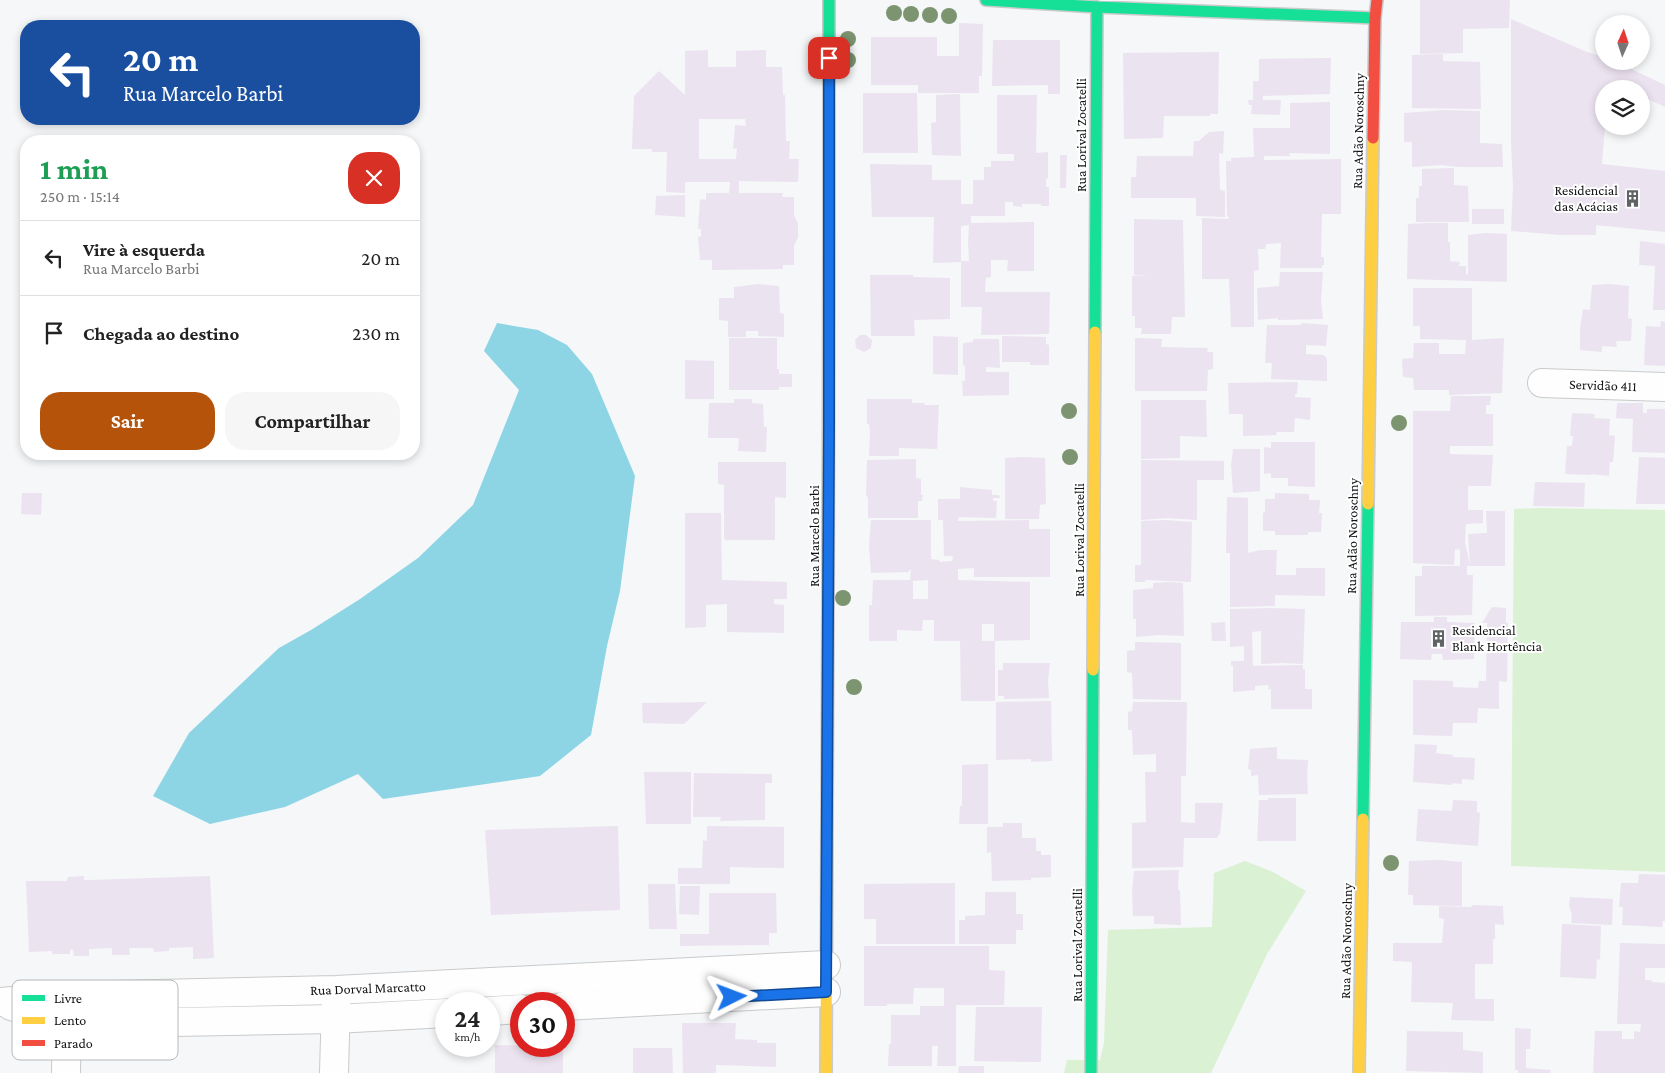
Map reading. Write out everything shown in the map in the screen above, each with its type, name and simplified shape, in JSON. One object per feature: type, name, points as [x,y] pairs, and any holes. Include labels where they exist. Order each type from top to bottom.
[{"type":"street","name":"Rua Marcelo Barbi","points":[[826,1073],[829,0]]},
{"type":"street","points":[[986,0],[1097,7],[1375,18]]},
{"type":"street","name":"Rua Adão Noroschny","points":[[1359,1073],[1375,18],[1377,0]]},
{"type":"street","name":"Rua Lorival Zocatelli","points":[[1091,1073],[1097,7]]},
{"type":"street","name":"Servidão 411","points":[[1542,383],[1665,387]]},
{"type":"street","name":"Rua Dorval Marcatto","points":[[178,994],[336,990],[826,965]]},
{"type":"street","points":[[334,1073],[336,990]]},
{"type":"street","points":[[575,1005],[826,992]]},
{"type":"street","name":"Rua Dorval Marcatto","points":[[0,1002],[12,1006]]},
{"type":"street","name":"Rua Dorval Marcatto","points":[[178,1022],[335,1019],[435,1014]]},
{"type":"street","points":[[66,1060],[66,1073]]},
{"type":"green space","points":[[1514,509],[1665,510],[1665,872],[1511,866]]},
{"type":"green space","points":[[1245,861],[1273,872],[1306,891],[1267,954],[1211,1073],[1064,1073],[1067,1060],[1100,1060],[1104,1043],[1108,930],[1212,927],[1214,873]]},
{"type":"water","points":[[497,323],[538,330],[567,345],[592,374],[635,476],[620,591],[607,646],[591,735],[540,776],[383,799],[358,774],[285,807],[210,824],[153,796],[189,733],[279,648],[360,599],[418,558],[473,505],[519,390],[484,351]]},
{"type":"building","points":[[1420,0],[1510,0],[1509,28],[1463,29],[1463,53],[1420,54]]},
{"type":"building","points":[[1511,19],[1595,54],[1595,70],[1633,70],[1665,85],[1665,107],[1650,100],[1650,80],[1595,80],[1595,135],[1604,135],[1602,164],[1665,171],[1665,232],[1596,225],[1596,235],[1560,235],[1511,231],[1513,186]]},
{"type":"building","points":[[959,23],[983,24],[982,76],[979,76],[979,93],[918,93],[918,85],[871,85],[871,37],[937,37],[937,56],[959,56]]},
{"type":"building","points":[[993,40],[1060,40],[1060,94],[1048,94],[1048,85],[992,86]]},
{"type":"building","points":[[708,50],[708,67],[736,67],[736,51],[766,50],[766,67],[782,67],[786,141],[790,141],[789,159],[799,159],[798,182],[739,181],[739,193],[783,193],[782,197],[794,197],[794,216],[798,223],[798,237],[794,246],[794,265],[783,265],[783,269],[712,270],[712,260],[700,260],[698,237],[701,236],[701,229],[698,229],[700,199],[706,200],[706,193],[729,193],[730,182],[685,182],[685,193],[666,192],[667,152],[652,152],[652,149],[632,149],[634,96],[659,71],[685,95],[685,51]],"holes":[[[699,119],[745,119],[746,126],[735,125],[733,149],[737,148],[736,159],[699,159]]]},
{"type":"building","points":[[1219,52],[1218,114],[1210,114],[1210,116],[1164,116],[1163,138],[1124,139],[1123,53]]},
{"type":"building","points":[[1443,54],[1443,61],[1480,62],[1481,109],[1412,108],[1412,55]]},
{"type":"building","points":[[1331,58],[1330,94],[1263,96],[1263,100],[1281,100],[1280,115],[1251,114],[1252,105],[1249,105],[1248,100],[1253,100],[1253,81],[1259,81],[1259,59]]},
{"type":"building","points":[[863,93],[917,93],[918,153],[863,153]]},
{"type":"building","points":[[960,94],[961,156],[932,155],[931,123],[936,122],[936,95]]},
{"type":"building","points":[[997,95],[1037,95],[1036,153],[1048,152],[1048,179],[1046,178],[1046,187],[1049,187],[1049,206],[1022,204],[1022,207],[1013,206],[1013,202],[1005,202],[1005,216],[971,216],[971,223],[1034,222],[1034,271],[1007,271],[1008,260],[991,260],[991,277],[986,278],[985,292],[1050,292],[1049,334],[981,335],[982,307],[961,307],[961,262],[933,263],[934,217],[872,217],[870,164],[932,165],[932,180],[961,180],[961,204],[973,204],[973,180],[984,180],[984,167],[991,167],[991,161],[1014,161],[1014,154],[997,154]],"holes":[[[969,225],[969,261],[961,261],[961,226]]]},
{"type":"building","points":[[1330,102],[1330,154],[1289,153],[1290,156],[1264,156],[1264,160],[1341,159],[1341,214],[1322,214],[1321,257],[1324,257],[1324,265],[1322,265],[1322,268],[1280,268],[1281,243],[1266,244],[1265,249],[1258,249],[1259,270],[1254,271],[1254,327],[1231,327],[1229,279],[1202,279],[1202,218],[1229,219],[1227,216],[1226,161],[1231,161],[1231,158],[1254,157],[1253,128],[1290,128],[1290,103]]},
{"type":"building","points":[[1444,110],[1480,111],[1480,143],[1502,144],[1503,167],[1441,165],[1412,167],[1412,142],[1404,142],[1404,113]]},
{"type":"building","points":[[1224,131],[1223,154],[1219,153],[1220,190],[1225,191],[1225,217],[1196,216],[1196,198],[1131,198],[1131,177],[1136,177],[1137,156],[1193,156],[1194,141],[1199,141],[1209,132]]},
{"type":"building","points":[[1060,155],[1067,155],[1066,188],[1060,188]]},
{"type":"building","points":[[1454,168],[1454,185],[1468,186],[1469,222],[1416,222],[1416,198],[1419,198],[1419,186],[1422,186],[1422,169]]},
{"type":"building","points":[[685,195],[685,217],[655,215],[656,196]]},
{"type":"building","points":[[1472,209],[1504,209],[1504,224],[1472,224]]},
{"type":"building","points":[[1134,219],[1183,220],[1185,317],[1172,317],[1171,334],[1141,334],[1142,328],[1135,328],[1135,316],[1132,316],[1132,276],[1150,275],[1134,275]]},
{"type":"building","points":[[1448,223],[1450,261],[1460,262],[1459,266],[1466,266],[1466,274],[1468,275],[1468,235],[1486,233],[1507,234],[1507,282],[1407,279],[1408,224]]},
{"type":"building","points":[[1640,241],[1665,244],[1665,310],[1653,310],[1655,266],[1639,265]]},
{"type":"building","points":[[1280,272],[1323,272],[1321,301],[1323,319],[1278,320],[1278,318],[1258,320],[1257,288],[1279,286]]},
{"type":"building","points":[[870,275],[913,275],[913,277],[950,278],[950,319],[914,320],[915,336],[871,336]]},
{"type":"building","points":[[758,284],[779,286],[780,313],[784,314],[784,337],[758,336],[758,331],[746,331],[746,337],[728,337],[728,321],[719,320],[719,298],[734,298],[734,287]]},
{"type":"building","points":[[1592,285],[1629,286],[1628,318],[1632,319],[1631,341],[1616,341],[1617,347],[1602,346],[1602,352],[1580,350],[1580,328],[1583,309],[1590,310]]},
{"type":"building","points":[[1413,288],[1472,288],[1472,340],[1504,338],[1502,393],[1449,395],[1449,390],[1414,390],[1413,378],[1403,377],[1402,359],[1413,358],[1414,343],[1439,343],[1439,354],[1465,354],[1466,340],[1420,339],[1420,326],[1413,326]]},
{"type":"building","points":[[1661,321],[1665,322],[1665,366],[1644,365],[1646,326],[1660,327]]},
{"type":"building","points":[[1301,323],[1328,325],[1326,346],[1306,345],[1306,354],[1324,355],[1327,359],[1327,381],[1271,379],[1272,363],[1265,363],[1267,325],[1301,325]]},
{"type":"building","points":[[860,335],[866,335],[872,340],[871,348],[864,352],[856,348],[855,340]]},
{"type":"building","points":[[933,336],[958,337],[958,375],[933,374]]},
{"type":"building","points":[[1002,336],[1046,337],[1046,344],[1049,345],[1049,365],[1030,365],[1030,362],[1002,362]]},
{"type":"building","points":[[729,338],[777,338],[777,369],[779,369],[779,374],[792,374],[792,387],[779,387],[779,390],[729,390]]},
{"type":"building","points":[[1135,338],[1162,339],[1161,347],[1208,348],[1207,352],[1213,352],[1213,369],[1208,370],[1207,391],[1135,391]]},
{"type":"building","points":[[973,339],[999,339],[1000,368],[986,367],[986,372],[1009,372],[1009,395],[963,396],[962,381],[965,381],[965,366],[963,365],[963,343],[973,342]]},
{"type":"building","points":[[685,360],[714,361],[714,399],[685,399]]},
{"type":"building","points":[[1298,382],[1295,397],[1311,398],[1310,420],[1295,418],[1294,432],[1276,432],[1277,435],[1243,436],[1243,414],[1229,414],[1228,383]]},
{"type":"building","points":[[1451,396],[1491,396],[1490,405],[1486,405],[1486,414],[1493,414],[1493,446],[1450,446],[1450,454],[1493,455],[1491,486],[1468,486],[1468,510],[1483,510],[1483,523],[1466,524],[1465,542],[1470,566],[1467,566],[1467,575],[1473,575],[1472,615],[1415,616],[1415,576],[1422,576],[1422,566],[1460,566],[1460,550],[1455,549],[1454,565],[1413,563],[1413,411],[1450,411]]},
{"type":"building","points":[[734,399],[752,399],[752,403],[763,404],[764,427],[767,427],[766,452],[738,451],[739,438],[708,438],[709,403],[734,403]]},
{"type":"building","points":[[867,399],[912,399],[912,403],[939,405],[937,449],[899,448],[899,456],[869,456],[870,432],[869,424],[867,424]]},
{"type":"building","points":[[1141,400],[1206,400],[1207,437],[1180,436],[1180,458],[1141,459]]},
{"type":"building","points":[[1617,403],[1643,403],[1643,413],[1647,413],[1647,409],[1665,409],[1665,453],[1632,452],[1633,419],[1616,418]]},
{"type":"building","points":[[1572,413],[1595,414],[1594,418],[1610,419],[1609,435],[1615,436],[1613,462],[1610,462],[1609,476],[1565,474],[1567,446],[1572,446],[1573,436],[1570,436]]},
{"type":"building","points":[[1271,442],[1315,442],[1315,487],[1288,486],[1288,478],[1271,478],[1271,473],[1264,474],[1264,447],[1271,448]]},
{"type":"building","points":[[1233,449],[1260,449],[1260,491],[1233,493],[1231,465]]},
{"type":"building","points":[[1639,457],[1665,458],[1665,504],[1636,504]]},
{"type":"building","points":[[1005,458],[1045,458],[1046,504],[1040,505],[1039,519],[1005,519]]},
{"type":"building","points":[[916,459],[916,478],[921,479],[921,495],[923,495],[922,501],[918,501],[918,518],[868,518],[868,497],[866,496],[867,460]]},
{"type":"building","points":[[1141,460],[1224,461],[1224,480],[1197,480],[1197,520],[1166,518],[1141,520]]},
{"type":"building","points":[[718,462],[786,462],[786,498],[775,497],[775,540],[725,540],[724,485],[718,484]]},
{"type":"building","points":[[1535,482],[1585,483],[1584,507],[1533,506]]},
{"type":"building","points":[[960,487],[992,490],[992,495],[999,495],[1000,498],[993,498],[993,501],[997,501],[996,518],[959,517],[958,521],[1029,520],[1029,529],[1050,529],[1050,577],[974,577],[974,568],[958,569],[958,580],[1030,582],[1030,640],[995,641],[995,701],[961,701],[960,641],[934,641],[934,620],[923,620],[922,631],[897,630],[897,641],[869,641],[869,605],[872,605],[873,580],[910,580],[911,570],[909,572],[871,573],[869,546],[871,520],[931,520],[931,559],[939,560],[940,562],[952,561],[953,556],[944,556],[943,520],[938,520],[938,499],[960,499]],"holes":[[[928,580],[928,599],[913,599],[913,581]],[[982,624],[994,624],[994,641],[982,641]]]},
{"type":"building","points":[[22,493],[42,493],[41,515],[21,514]]},
{"type":"building","points":[[1275,493],[1309,494],[1309,500],[1320,500],[1319,513],[1322,513],[1321,532],[1308,532],[1308,535],[1275,535],[1275,531],[1263,531],[1265,499],[1275,499]]},
{"type":"building","points":[[1227,497],[1248,498],[1248,553],[1260,550],[1277,550],[1276,575],[1296,575],[1296,568],[1325,568],[1325,596],[1275,595],[1275,606],[1230,607],[1230,553],[1226,553]]},
{"type":"building","points":[[1486,511],[1505,511],[1505,566],[1470,566],[1468,534],[1487,533]]},
{"type":"building","points":[[685,513],[721,513],[722,580],[787,582],[787,599],[774,599],[774,604],[784,605],[784,633],[727,632],[727,604],[706,605],[706,627],[685,628]]},
{"type":"building","points":[[1141,521],[1192,522],[1191,582],[1145,580],[1145,582],[1135,582],[1135,565],[1141,565]]},
{"type":"building","points":[[1153,583],[1183,583],[1184,636],[1158,635],[1136,637],[1136,619],[1133,619],[1133,590],[1153,588]]},
{"type":"building","points":[[1492,607],[1506,608],[1506,623],[1508,623],[1507,682],[1499,681],[1499,709],[1478,708],[1477,723],[1453,723],[1452,736],[1413,735],[1413,680],[1453,681],[1453,687],[1478,688],[1479,681],[1486,681],[1487,623],[1482,623]]},
{"type":"building","points":[[1230,609],[1305,609],[1303,664],[1261,664],[1261,631],[1252,632],[1253,666],[1303,665],[1303,669],[1305,669],[1305,689],[1312,689],[1312,709],[1271,709],[1271,689],[1268,689],[1269,685],[1255,686],[1255,690],[1233,692],[1233,665],[1231,666],[1231,661],[1244,661],[1244,646],[1230,647]]},
{"type":"building","name":"Residencial Blank Hortência","points":[[1434,617],[1447,617],[1447,622],[1475,623],[1474,659],[1443,660],[1442,654],[1432,654],[1431,660],[1400,659],[1401,622],[1434,622]]},
{"type":"building","points":[[1225,622],[1226,641],[1212,641],[1211,623]]},
{"type":"building","points":[[1135,642],[1181,643],[1181,700],[1133,699],[1132,673],[1127,672],[1127,651],[1135,650]]},
{"type":"building","points":[[1003,663],[1050,663],[1048,680],[1049,698],[1004,699],[1004,696],[998,696],[998,670],[1003,670]]},
{"type":"building","points":[[1051,701],[1052,761],[1031,762],[1031,759],[996,760],[996,702]]},
{"type":"building","points":[[707,702],[684,724],[643,723],[642,703]]},
{"type":"building","points":[[1133,702],[1187,702],[1186,776],[1181,776],[1181,822],[1195,823],[1195,803],[1223,803],[1220,833],[1217,838],[1184,838],[1183,867],[1132,868],[1132,823],[1146,822],[1145,772],[1156,772],[1156,754],[1133,755],[1132,730],[1128,730],[1128,712],[1132,711]]},
{"type":"building","points":[[1415,744],[1437,745],[1436,753],[1453,755],[1453,757],[1475,758],[1474,780],[1462,779],[1462,784],[1452,783],[1452,785],[1413,782]]},
{"type":"building","points":[[1277,747],[1277,759],[1308,760],[1308,794],[1259,795],[1258,775],[1251,776],[1251,770],[1248,769],[1250,749]]},
{"type":"building","points":[[988,764],[988,824],[959,824],[960,806],[962,806],[962,765]]},
{"type":"building","points":[[644,772],[691,772],[691,824],[646,824]]},
{"type":"building","points":[[694,773],[772,774],[772,783],[765,783],[765,820],[720,821],[721,817],[693,817]]},
{"type":"building","points":[[1268,798],[1296,798],[1296,841],[1257,841],[1259,800],[1268,800]]},
{"type":"building","points":[[1453,800],[1477,801],[1477,812],[1480,813],[1478,846],[1416,841],[1418,809],[1452,811]]},
{"type":"building","points":[[1003,823],[1022,823],[1022,838],[1036,838],[1036,851],[1041,851],[1041,855],[1051,855],[1051,877],[1031,878],[1031,880],[992,881],[991,852],[987,853],[987,827],[1003,827]]},
{"type":"building","points":[[618,826],[620,910],[491,915],[485,830]]},
{"type":"building","points":[[707,826],[784,827],[784,868],[730,867],[730,884],[678,884],[678,868],[702,868],[703,840],[707,841]]},
{"type":"building","points":[[1439,860],[1462,862],[1462,906],[1413,905],[1413,895],[1408,895],[1409,861]]},
{"type":"building","points":[[1179,870],[1178,889],[1180,891],[1181,925],[1154,924],[1154,916],[1133,916],[1132,893],[1134,871]]},
{"type":"building","points":[[1639,874],[1665,875],[1665,921],[1663,921],[1662,927],[1622,925],[1623,907],[1619,907],[1621,883],[1638,883]]},
{"type":"building","points":[[84,876],[84,880],[210,876],[214,958],[193,959],[193,947],[169,948],[169,951],[154,952],[153,948],[129,948],[130,955],[112,955],[112,948],[89,949],[89,956],[74,956],[73,950],[70,949],[70,954],[52,954],[52,951],[29,952],[26,881],[67,881],[68,877]]},
{"type":"building","points":[[955,883],[955,944],[876,944],[876,919],[864,919],[864,884]]},
{"type":"building","points":[[648,884],[675,884],[677,929],[649,929]]},
{"type":"building","points":[[680,886],[700,886],[699,915],[679,914]]},
{"type":"building","points":[[985,892],[1016,892],[1016,914],[1023,914],[1023,930],[1016,930],[1016,944],[959,944],[959,920],[965,920],[965,916],[985,915]]},
{"type":"building","points":[[709,893],[776,893],[777,933],[769,933],[769,945],[680,946],[680,934],[709,934]]},
{"type":"building","points":[[1570,897],[1613,899],[1612,925],[1571,923]]},
{"type":"building","points":[[1471,905],[1503,906],[1504,925],[1495,924],[1493,964],[1475,964],[1475,999],[1494,999],[1494,1021],[1451,1020],[1453,1003],[1411,1002],[1412,962],[1393,961],[1393,943],[1442,943],[1444,919],[1439,918],[1439,906],[1472,907]]},
{"type":"building","points":[[1562,924],[1601,926],[1600,960],[1597,959],[1596,979],[1560,977]]},
{"type":"building","points":[[1620,943],[1665,944],[1665,968],[1645,968],[1645,980],[1665,983],[1665,1073],[1593,1073],[1595,1031],[1622,1031],[1622,1039],[1634,1039],[1634,1031],[1640,1032],[1641,1024],[1617,1024]]},
{"type":"building","points":[[864,946],[989,946],[989,970],[1005,971],[1004,1005],[956,1005],[956,1066],[937,1066],[938,1046],[932,1046],[932,1066],[888,1066],[889,1044],[891,1044],[891,1015],[920,1015],[920,1006],[944,1006],[944,988],[914,988],[913,1004],[864,1006]]},
{"type":"building","points":[[976,1007],[1042,1007],[1041,1062],[974,1061]]},
{"type":"building","points":[[682,1023],[736,1023],[735,1039],[757,1040],[757,1043],[776,1043],[776,1067],[716,1065],[716,1073],[683,1073]]},
{"type":"building","points":[[1515,1028],[1531,1029],[1530,1049],[1526,1049],[1526,1068],[1551,1070],[1550,1073],[1518,1073],[1518,1070],[1515,1070]]},
{"type":"building","points":[[1407,1031],[1463,1032],[1463,1050],[1483,1052],[1483,1073],[1406,1071]]},
{"type":"building","points":[[500,1045],[510,1045],[510,1057],[563,1057],[563,1073],[495,1073],[495,1057],[500,1057]]},
{"type":"building","points":[[633,1048],[672,1048],[673,1073],[633,1073]]},
{"type":"building","points":[[959,1066],[984,1066],[984,1073],[958,1073]]},
{"type":"traffic: fast","points":[[829,0],[829,234]]},
{"type":"traffic: fast","points":[[986,0],[1097,7],[1375,18]]},
{"type":"traffic: fast","points":[[1095,332],[1097,7]]},
{"type":"traffic: fast","points":[[1363,819],[1368,504]]},
{"type":"traffic: fast","points":[[827,815],[828,598]]},
{"type":"traffic: fast","points":[[1091,1073],[1093,670]]},
{"type":"traffic: slow","points":[[1368,504],[1373,138]]},
{"type":"traffic: slow","points":[[828,598],[829,234]]},
{"type":"traffic: slow","points":[[1093,670],[1095,332]]},
{"type":"traffic: slow","points":[[826,1073],[827,815]]},
{"type":"traffic: slow","points":[[1359,1073],[1363,819]]},
{"type":"traffic: jam","points":[[1373,138],[1377,0]]},
{"type":"place","name":"Residencial das Acácias","points":[[1632,198]]},
{"type":"place","name":"Residencial Blank Hortência","points":[[1438,638]]},
{"type":"route","points":[[732,997],[826,992],[829,58]]}]
